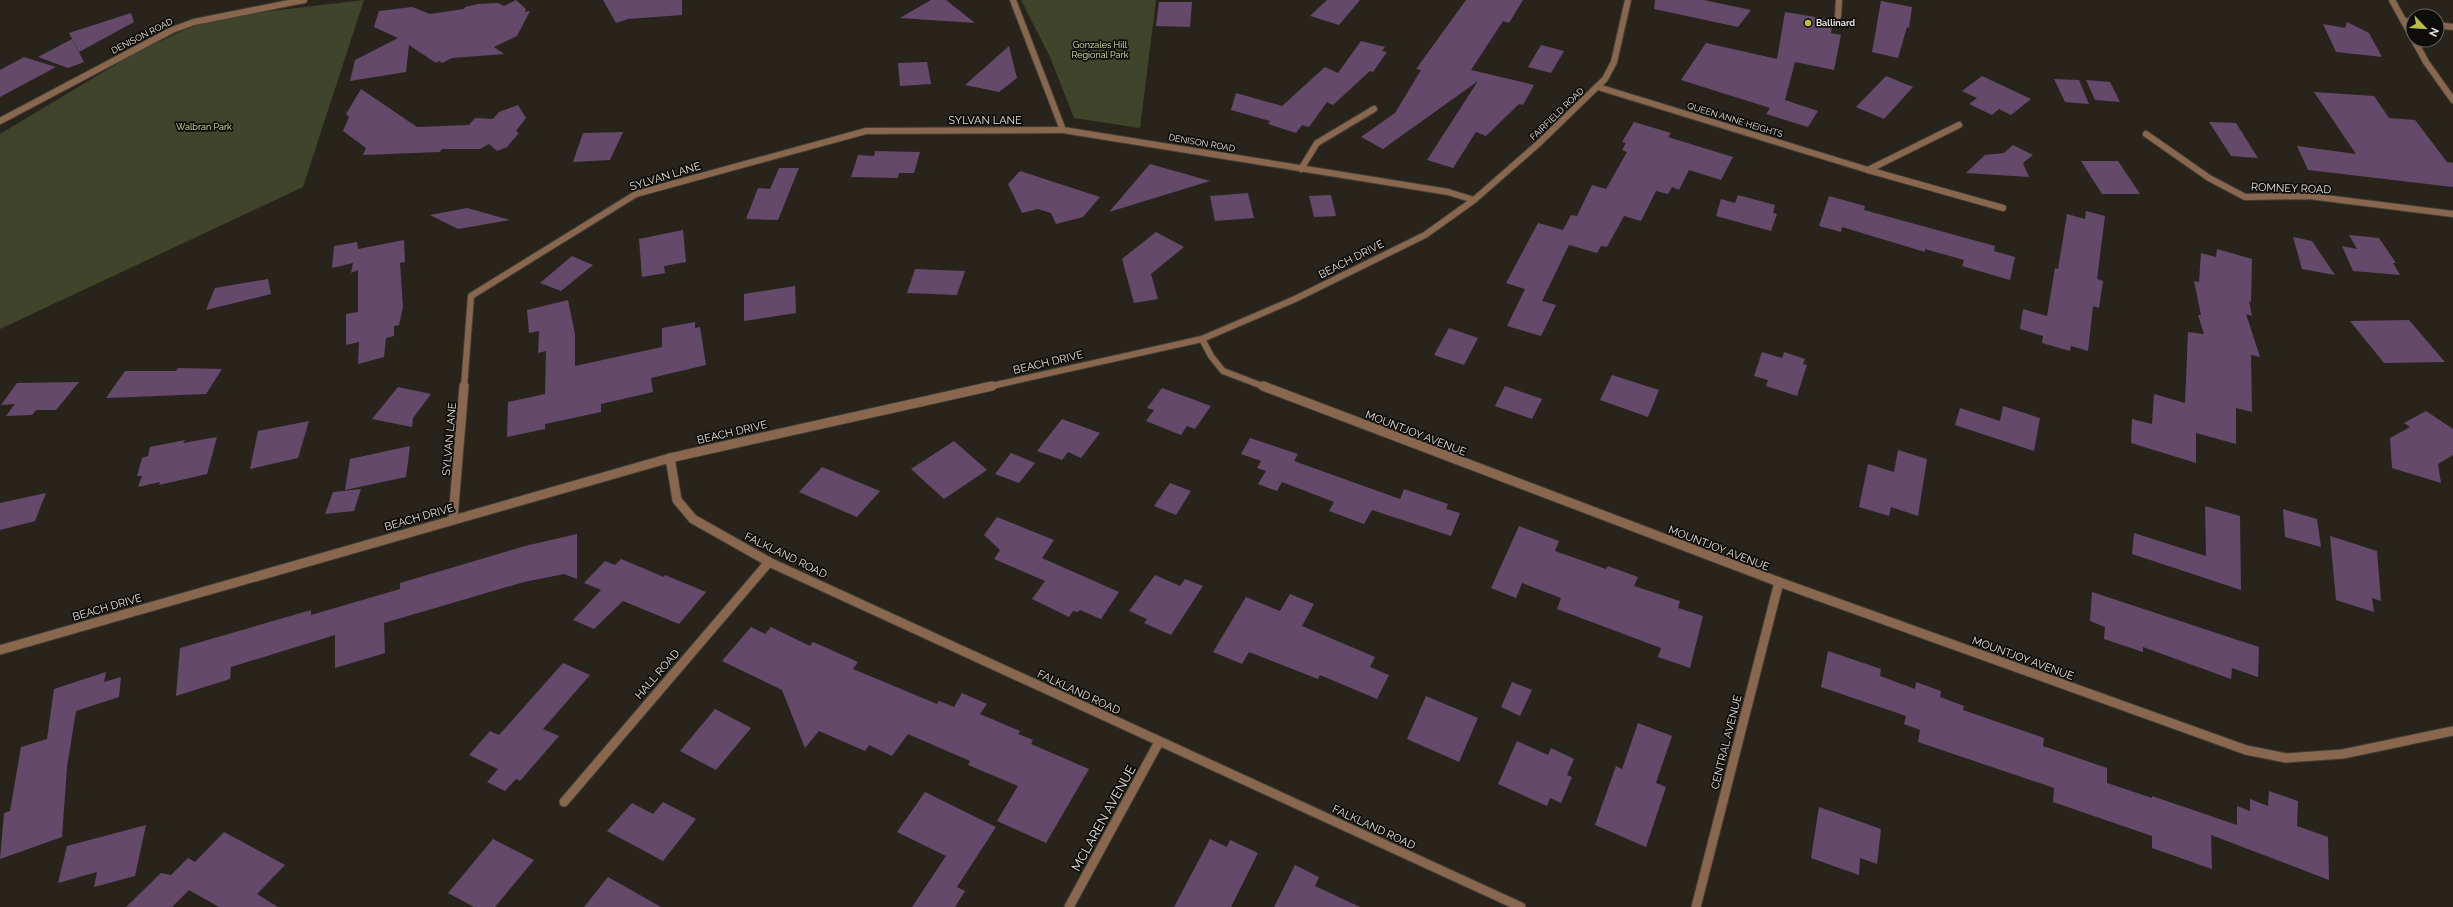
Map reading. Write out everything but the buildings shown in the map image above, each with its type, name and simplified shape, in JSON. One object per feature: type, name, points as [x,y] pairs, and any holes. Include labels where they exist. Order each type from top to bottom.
[{"type":"street","name":"DENISON ROAD","points":[[0,121],[172,30],[194,22],[304,0]]},
{"type":"street","points":[[1013,0],[1063,130]]},
{"type":"street","name":"FAIRFIELD ROAD","points":[[1456,213],[1474,200],[1598,87],[1610,72],[1614,62],[1628,0]]},
{"type":"street","points":[[1838,16],[1839,0]]},
{"type":"street","points":[[2392,0],[2404,21]]},
{"type":"street","points":[[2419,48],[2426,62],[2453,100]]},
{"type":"street","name":"QUEEN ANNE HEIGHTS","points":[[1598,87],[1868,170],[2003,208]]},
{"type":"street","points":[[1300,169],[1317,143],[1374,109]]},
{"type":"street","points":[[1868,170],[1959,126]]},
{"type":"street","name":"DENISON ROAD","points":[[1063,130],[1448,192],[1474,200]]},
{"type":"street","name":"SYLVAN LANE","points":[[453,518],[471,296],[636,194],[866,131],[1063,130]]},
{"type":"street","name":"ROMNEY ROAD","points":[[2146,134],[2209,178],[2245,197],[2309,196],[2453,214]]},
{"type":"street","name":"BEACH DRIVE","points":[[0,650],[453,518],[670,458],[1202,339],[1295,299],[1425,235],[1456,213]]},
{"type":"street","name":"MOUNTJOY AVENUE","points":[[1202,339],[1211,356],[1223,371],[1779,582],[2246,750],[2286,758],[2343,754],[2453,731]]},
{"type":"street","name":"FALKLAND ROAD","points":[[670,458],[677,500],[693,519],[769,562],[1521,907]]},
{"type":"street","name":"HALL ROAD","points":[[564,802],[769,562]]},
{"type":"street","name":"CENTRAL AVENUE","points":[[1696,907],[1779,582]]},
{"type":"street","name":"MCLAREN AVENUE","points":[[1069,907],[1159,742]]},
{"type":"green space","name":"Walbran Park","points":[[364,0],[303,187],[0,329],[0,134],[135,53],[186,29],[216,20],[254,13]]},
{"type":"green space","name":"Gonzales Hill Regional Park","points":[[1021,0],[1156,0],[1140,128],[1074,118],[1050,57]]},
{"type":"place","name":"Ballinard","points":[[1808,23]]}]
